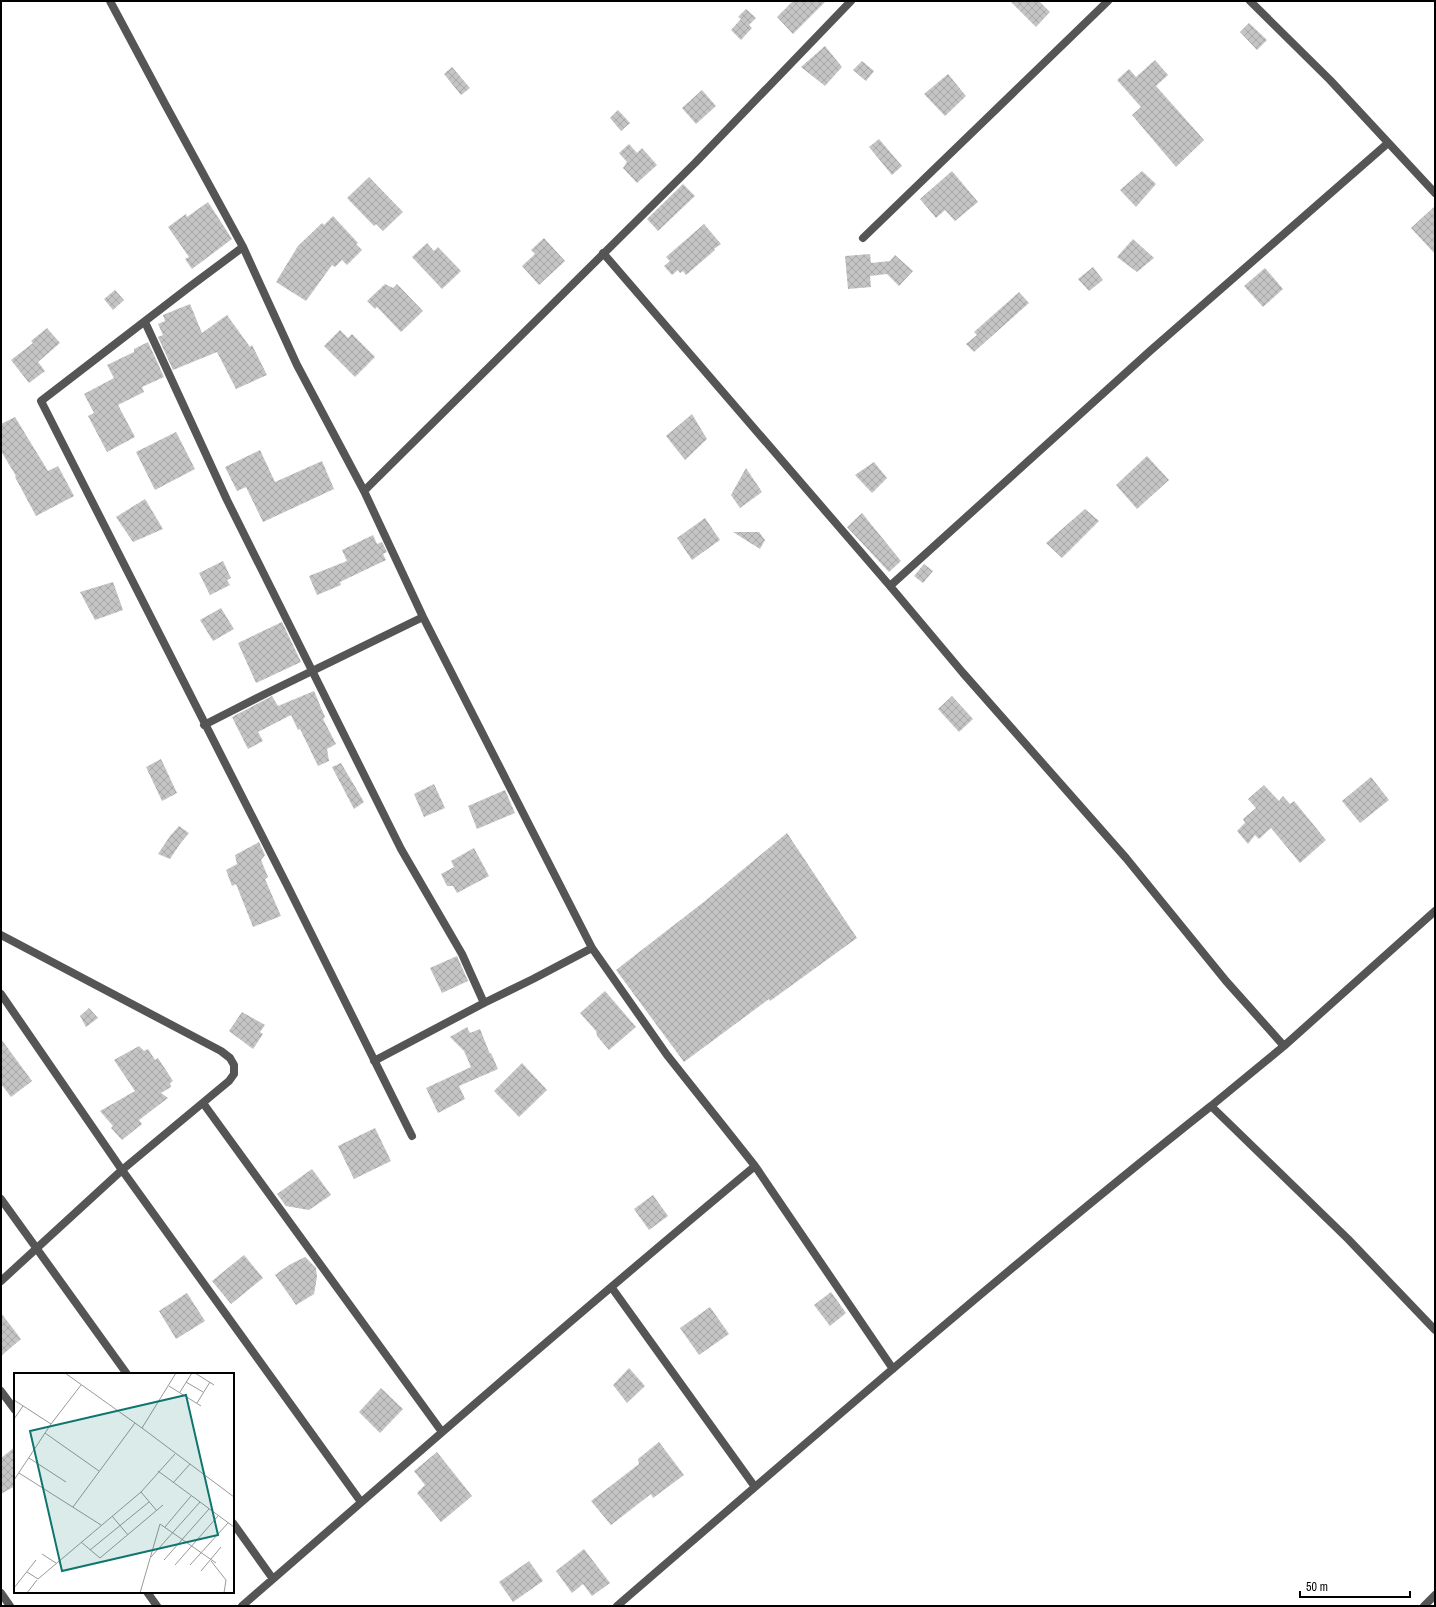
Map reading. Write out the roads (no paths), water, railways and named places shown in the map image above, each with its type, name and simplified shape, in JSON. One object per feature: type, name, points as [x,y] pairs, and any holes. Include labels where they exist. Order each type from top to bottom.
[{"type":"street","points":[[110,1],[164,104],[243,247],[298,365],[364,491],[423,617],[592,948],[667,1056],[755,1166],[892,1369]]},
{"type":"street","points":[[364,491],[695,163],[851,1]]},
{"type":"street","points":[[863,238],[1108,1]]},
{"type":"street","points":[[1250,1],[1330,80],[1435,193]]},
{"type":"street","points":[[890,586],[1150,351],[1388,143]]},
{"type":"street","points":[[243,247],[41,401],[127,569],[204,725],[288,887],[412,1136]]},
{"type":"street","points":[[603,253],[974,685],[1126,858],[1226,981],[1284,1046]]},
{"type":"street","points":[[145,322],[227,500],[401,849],[462,954],[484,1003]]},
{"type":"street","points":[[204,725],[423,617]]},
{"type":"street","points":[[617,1606],[892,1369],[1109,1188],[1284,1046],[1435,911]]},
{"type":"street","points":[[1,935],[221,1051],[230,1058],[234,1065],[234,1074],[228,1081],[122,1170],[1,1281]]},
{"type":"street","points":[[374,1061],[592,948]]},
{"type":"street","points":[[1,994],[122,1170],[361,1502]]},
{"type":"street","points":[[203,1103],[442,1432]]},
{"type":"street","points":[[1211,1106],[1348,1240],[1435,1330]]},
{"type":"street","points":[[242,1606],[442,1432],[755,1166]]},
{"type":"street","points":[[1,1199],[126,1373]]},
{"type":"street","points":[[612,1288],[755,1487]]},
{"type":"street","points":[[1,1391],[14,1409]]},
{"type":"street","points":[[234,1524],[273,1579]]},
{"type":"street","points":[[1,1593],[10,1606]]},
{"type":"street","points":[[148,1593],[157,1606]]},
{"type":"street","points":[[1424,1606],[1435,1595]]}]
